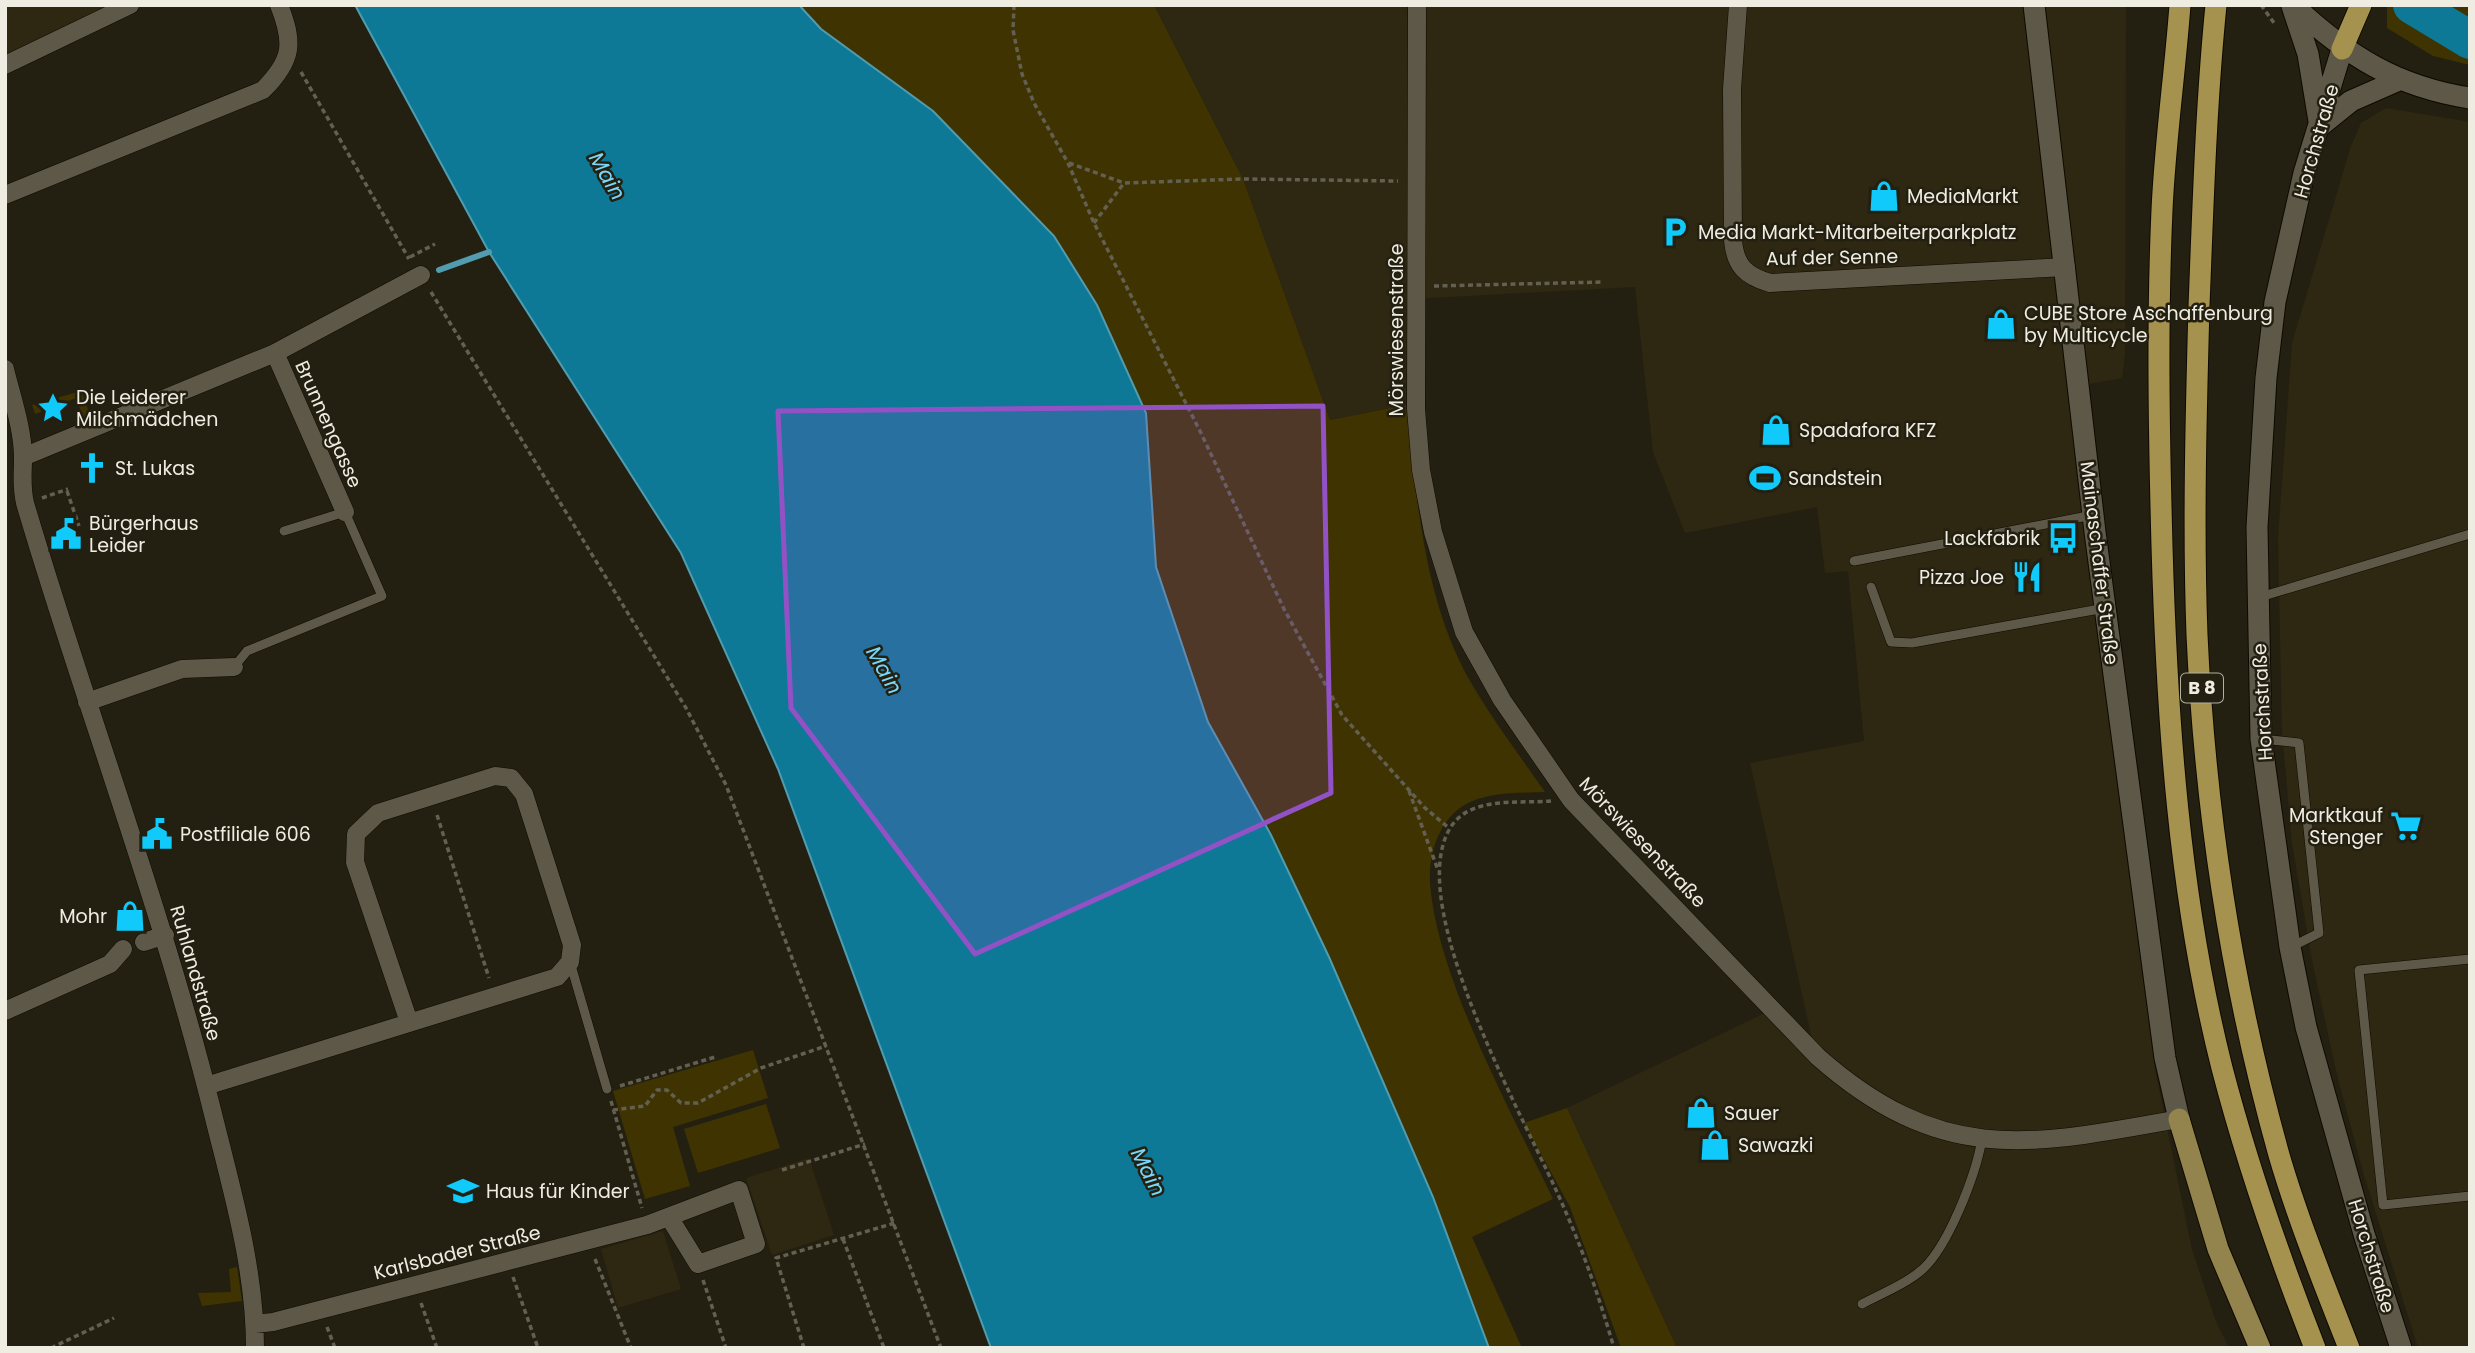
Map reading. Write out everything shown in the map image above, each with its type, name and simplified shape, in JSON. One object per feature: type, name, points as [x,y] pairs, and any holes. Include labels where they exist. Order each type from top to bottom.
[{"type":"highway","name":"B 8","points":[[2180,5],[2162,209],[2159,433],[2165,634],[2177,803],[2200,959],[2222,1066],[2252,1176],[2315,1348]]},
{"type":"highway","points":[[2342,49],[2358,12]]},
{"type":"highway","name":"B 8","points":[[2215,13],[2196,411],[2197,635],[2211,799],[2228,925],[2258,1071],[2280,1158],[2349,1348]]},
{"type":"main road","points":[[2179,1119],[2218,1249],[2260,1348]]},
{"type":"street","points":[[5,65],[130,5]]},
{"type":"street","points":[[5,195],[262,90],[279,74],[289,52],[290,32],[279,5]]},
{"type":"street","name":"Mörswiesenstraße","points":[[1417,5],[1416,409],[1421,470],[1447,583],[1464,632],[1502,700],[1570,800],[1818,1057],[1845,1080],[1879,1103],[1923,1124],[1982,1139],[2043,1141],[2179,1119]]},
{"type":"street","name":"Auf der Senne","points":[[1738,5],[1732,89],[1733,240],[1734,254],[1742,269],[1752,278],[1770,283],[2066,267]]},
{"type":"street","name":"Mainaschaffer Straße","points":[[2034,5],[2105,608],[2165,1058],[2179,1119]]},
{"type":"street","points":[[2292,5],[2342,49],[2399,80],[2445,94],[2470,98]]},
{"type":"street","points":[[2292,5],[2308,54],[2320,127]]},
{"type":"street","name":"Horchstraße","points":[[2342,49],[2304,173],[2275,302],[2266,378],[2258,514],[2261,739],[2290,947],[2306,1027],[2364,1234],[2401,1348]]},
{"type":"street","points":[[2320,127],[2351,101],[2399,80]]},
{"type":"street","name":"Brunnengasse","points":[[23,457],[275,353],[421,275]]},
{"type":"street","name":"Brunnengasse","points":[[275,353],[345,512]]},
{"type":"street","name":"Ruhlandstraße","points":[[5,369],[23,457],[13,483],[165,935],[206,1086],[247,1260],[255,1324],[255,1348]]},
{"type":"street","points":[[87,702],[182,669],[234,667]]},
{"type":"street","points":[[206,1086],[557,977],[570,962],[572,945],[524,794],[511,778],[495,776],[378,813],[356,834],[355,862],[409,1022]]},
{"type":"street","points":[[144,942],[165,935]]},
{"type":"street","points":[[5,1011],[110,964],[123,949]]},
{"type":"street","name":"Karlsbader Straße","points":[[255,1324],[273,1322],[647,1225],[739,1190],[756,1244],[698,1264]]},
{"type":"street","points":[[669,1217],[698,1264]]},
{"type":"lane","points":[[234,667],[247,651],[382,596],[345,512],[284,531]]},
{"type":"lane","points":[[1854,561],[2093,515]]},
{"type":"lane","points":[[2258,598],[2470,534]]},
{"type":"lane","points":[[1871,587],[1891,642],[1912,643],[2105,608]]},
{"type":"lane","points":[[2261,739],[2299,743],[2319,933],[2290,947]]},
{"type":"lane","points":[[2470,959],[2359,970],[2383,1205],[2470,1196]]},
{"type":"lane","points":[[570,962],[607,1089]]},
{"type":"lane","points":[[1861,1304],[1918,1273],[1935,1255],[1976,1170],[1982,1139]]},
{"type":"path","points":[[1014,5],[1013,30],[1022,74],[1201,433],[1284,609],[1342,715],[1409,789],[1449,828]]},
{"type":"path","points":[[289,52],[408,258],[421,275],[686,708],[726,785],[896,1223],[941,1348]]},
{"type":"path","points":[[1068,163],[1124,183],[1243,179],[1417,181]]},
{"type":"path","points":[[1094,223],[1124,183]]},
{"type":"path","points":[[408,258],[435,244]]},
{"type":"path","points":[[1416,287],[1603,282]]},
{"type":"path","points":[[46,496],[68,490],[78,525]]},
{"type":"path","points":[[1409,789],[1438,872]]},
{"type":"path","points":[[431,797],[495,996]]},
{"type":"path","points":[[1570,800],[1498,803],[1471,809],[1449,828],[1439,856],[1438,889],[1466,994],[1522,1124],[1564,1206],[1598,1294],[1614,1348]]},
{"type":"path","points":[[613,1110],[645,1105],[657,1090],[667,1090],[681,1103],[698,1103],[761,1068],[826,1046]]},
{"type":"path","points":[[647,1225],[607,1089],[715,1057]]},
{"type":"path","points":[[782,1170],[865,1144]]},
{"type":"path","points":[[804,1348],[776,1258],[896,1223]]},
{"type":"path","points":[[844,1238],[884,1348]]},
{"type":"path","points":[[587,1241],[631,1348]]},
{"type":"path","points":[[506,1261],[538,1348]]},
{"type":"path","points":[[698,1264],[726,1348]]},
{"type":"path","points":[[415,1284],[437,1348]]},
{"type":"path","points":[[51,1348],[114,1318]]},
{"type":"highlighted area","points":[[1323,406],[1331,793],[975,954],[791,708],[778,411]]},
{"type":"shaded area","points":[[5,5],[113,5],[5,57]]},
{"type":"shaded area","points":[[799,5],[1154,5],[1243,179],[1330,420],[1406,405],[1424,546],[1442,616],[1470,681],[1545,792],[1485,797],[1463,806],[1448,820],[1438,836],[1430,873],[1435,919],[1461,1001],[1478,1044],[1553,1199],[1472,1237],[1522,1348],[1489,1348],[1433,1197],[1329,957],[1271,835],[1208,722],[1156,567],[1146,413],[1097,305],[1054,236],[821,29]]},
{"type":"shaded area","points":[[1154,5],[2126,5],[2125,353],[2122,378],[2067,388],[2156,1074],[2192,1250],[2215,1319],[2229,1348],[1677,1348],[1567,1108],[1765,1013],[1815,1052],[1750,763],[1864,741],[1848,571],[1825,573],[1817,507],[1685,533],[1653,452],[1635,287],[1412,299],[1406,405],[1330,420],[1243,179]]},
{"type":"shaded area","points":[[2387,5],[2470,5],[2470,65],[2433,56],[2387,28]]},
{"type":"shaded area","points":[[2386,108],[2470,122],[2470,1348],[2418,1348],[2363,1172],[2337,1075],[2312,960],[2292,843],[2282,730],[2278,538],[2292,343],[2351,146],[2361,123]]},
{"type":"shaded area","points":[[81,391],[92,420],[85,422],[76,398],[35,414],[32,405]]},
{"type":"shaded area","points":[[753,1050],[768,1098],[673,1127],[690,1186],[645,1199],[613,1091]]},
{"type":"shaded area","points":[[766,1104],[780,1148],[698,1173],[684,1129]]},
{"type":"shaded area","points":[[1567,1108],[1677,1348],[1621,1348],[1570,1207],[1524,1123]]},
{"type":"shaded area","points":[[809,1158],[834,1235],[772,1255],[746,1178]]},
{"type":"shaded area","points":[[663,1231],[681,1289],[618,1308],[601,1249]]},
{"type":"shaded area","points":[[237,1267],[242,1301],[202,1306],[198,1293],[231,1292],[229,1269]]},
{"type":"water","name":"Main","points":[[355,5],[799,5],[821,29],[933,111],[1054,236],[1097,305],[1146,413],[1156,567],[1208,722],[1271,835],[1329,957],[1433,1197],[1489,1348],[991,1348],[778,769],[681,553],[489,252]]},
{"type":"waterway","points":[[2412,5],[2470,40]]},
{"type":"waterway","points":[[439,270],[489,252]]},
{"type":"place","name":"MediaMarkt","points":[[1884,196]]},
{"type":"place","name":"Media Markt-Mitarbeiterparkplatz","points":[[1675,232]]},
{"type":"place","name":"CUBE Store Aschaffenburg by Multicycle","points":[[2001,324]]},
{"type":"place","name":"Die Leiderer Milchmädchen","points":[[53,408]]},
{"type":"place","name":"Spadafora KFZ","points":[[1776,430]]},
{"type":"place","name":"St. Lukas","points":[[92,468]]},
{"type":"place","name":"Sandstein","points":[[1765,478]]},
{"type":"place","name":"Bürgerhaus Leider","points":[[66,534]]},
{"type":"place","name":"Lackfabrik","points":[[2063,538]]},
{"type":"place","name":"Pizza Joe","points":[[2027,577]]},
{"type":"place","name":"Marktkauf Stenger","points":[[2406,826]]},
{"type":"place","name":"Postfiliale 606","points":[[157,834]]},
{"type":"place","name":"Mohr","points":[[130,916]]},
{"type":"place","name":"Sauer","points":[[1701,1113]]},
{"type":"place","name":"Sawazki","points":[[1715,1145]]},
{"type":"place","name":"Haus für Kinder","points":[[463,1191]]}]
